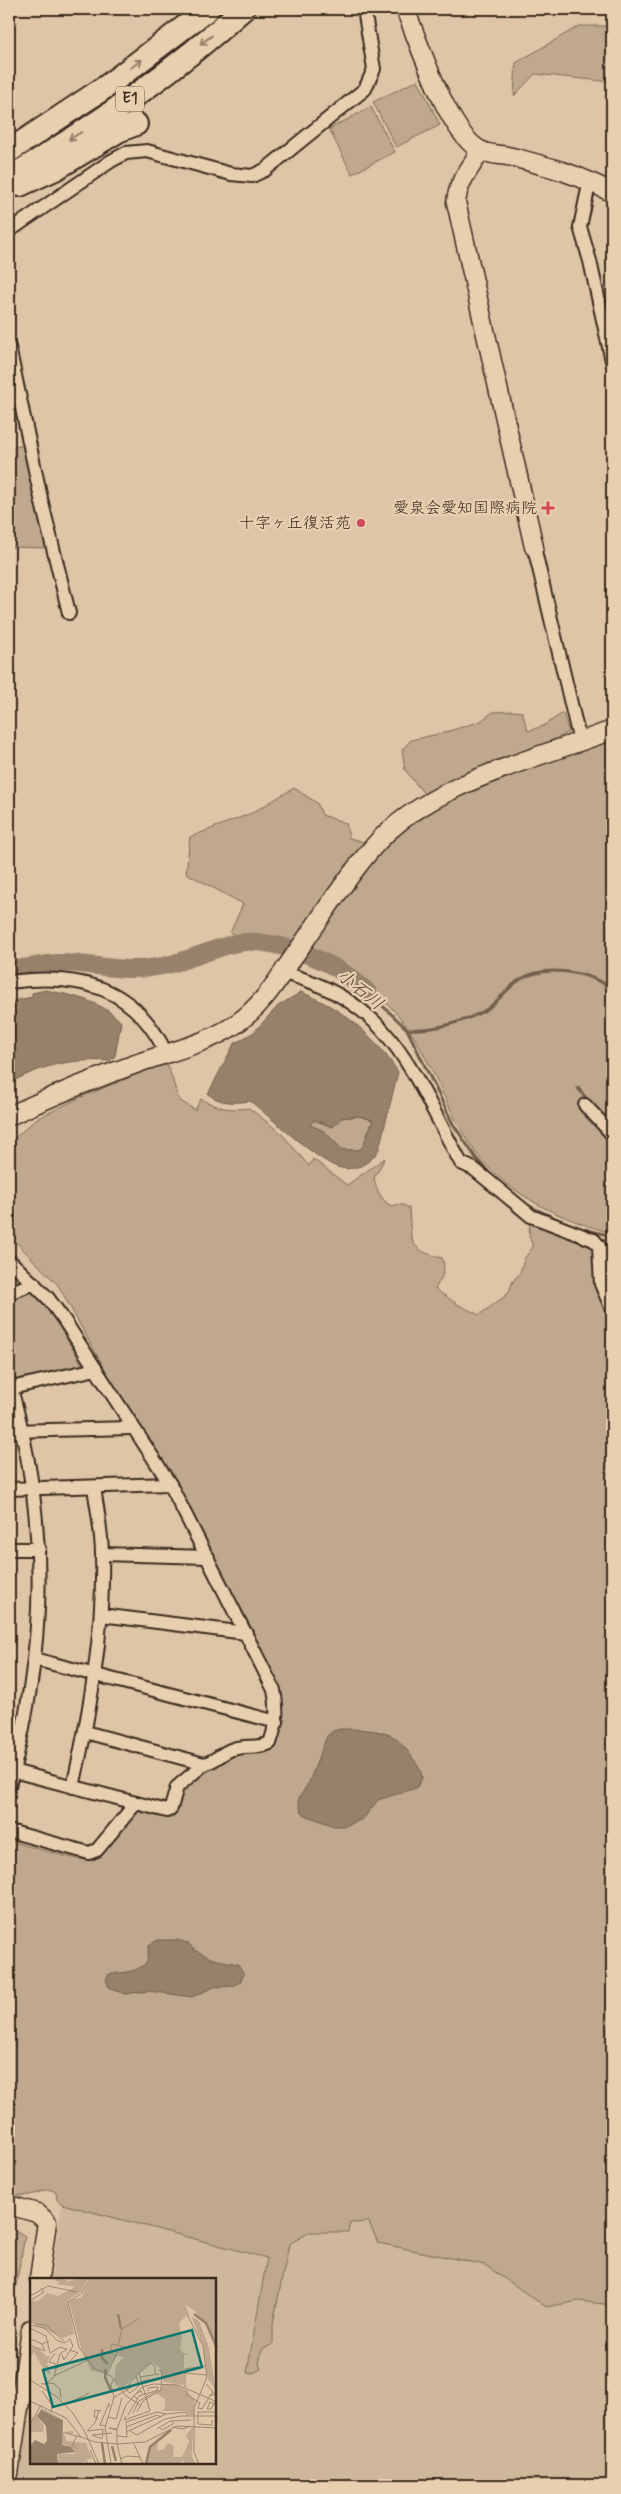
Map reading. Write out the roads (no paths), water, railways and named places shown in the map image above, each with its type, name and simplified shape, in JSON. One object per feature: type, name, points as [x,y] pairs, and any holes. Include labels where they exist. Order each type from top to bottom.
[{"type":"highway","name":"E1","points":[[9,151],[107,86],[208,9]]},
{"type":"highway","name":"E1","points":[[9,178],[148,86],[243,9]]},
{"type":"highway","points":[[9,190],[54,169],[118,131],[136,124]]},
{"type":"street","points":[[9,231],[111,161],[126,153],[147,151],[231,174],[252,176],[265,170],[365,89],[374,69],[364,9]]},
{"type":"street","points":[[405,9],[442,99],[464,136],[480,150],[565,170],[590,180],[612,193]]},
{"type":"street","points":[[480,150],[464,173],[458,189],[456,202],[580,742]]},
{"type":"street","points":[[590,180],[580,227],[590,261],[612,361]]},
{"type":"street","points":[[9,348],[40,494],[69,613]]},
{"type":"street","points":[[9,1116],[70,1088],[210,1039],[235,1025],[257,1006],[288,966],[374,845],[408,816],[464,784],[612,730]]},
{"type":"street","points":[[288,966],[338,994],[375,1021],[396,1044],[410,1065],[461,1163],[474,1169],[531,1216],[594,1240],[599,1246],[601,1284],[612,1309]]},
{"type":"street","points":[[9,982],[54,980],[112,992],[137,1011],[159,1040],[166,1054]]},
{"type":"street","points":[[584,1105],[612,1134]]},
{"type":"street","points":[[9,1260],[34,1284],[64,1320],[132,1428],[170,1484],[274,1690],[278,1709],[277,1722],[270,1743],[260,1747],[232,1749],[215,1761],[204,1764],[177,1787],[171,1808],[167,1811],[11,1771]]},
{"type":"street","points":[[9,1294],[34,1284]]},
{"type":"street","points":[[9,1786],[11,1771],[20,1748],[34,1659],[40,1597],[39,1549],[33,1489],[24,1431],[10,1385],[96,1369]]},
{"type":"street","points":[[9,1431],[132,1428]]},
{"type":"street","points":[[9,1489],[170,1484]]},
{"type":"street","points":[[73,1787],[85,1732],[101,1615],[102,1554],[94,1487]]},
{"type":"street","points":[[9,1550],[39,1549]]},
{"type":"street","points":[[102,1554],[208,1556]]},
{"type":"street","points":[[101,1615],[246,1633]]},
{"type":"street","points":[[34,1659],[277,1722]]},
{"type":"street","points":[[85,1732],[204,1764]]},
{"type":"street","points":[[9,1831],[90,1853],[97,1850],[136,1803]]},
{"type":"street","points":[[9,2206],[37,2213],[47,2222],[39,2278]]},
{"type":"street","points":[[9,2474],[30,2335]]},
{"type":"waterway","name":"小石川","points":[[9,970],[61,963],[127,969],[149,968],[181,961],[232,944],[258,942],[288,948],[317,959],[345,973],[368,992]]},
{"type":"waterway","points":[[407,1029],[436,1027],[475,1015],[489,1008],[511,986],[531,974],[555,971],[580,974],[603,983],[612,989]]},
{"type":"waterway","name":"小石川","points":[[368,992],[407,1029],[453,1124],[476,1158],[493,1177]]},
{"type":"waterway","points":[[578,1088],[590,1103]]},
{"type":"waterway","name":"小石川","points":[[527,1205],[557,1219]]},
{"type":"waterway","name":"小石川","points":[[579,1228],[612,1236]]},
{"type":"place","name":"愛泉会愛知国際病院","points":[[548,508]]},
{"type":"place","name":"十字ヶ丘復活苑","points":[[361,523]]}]
